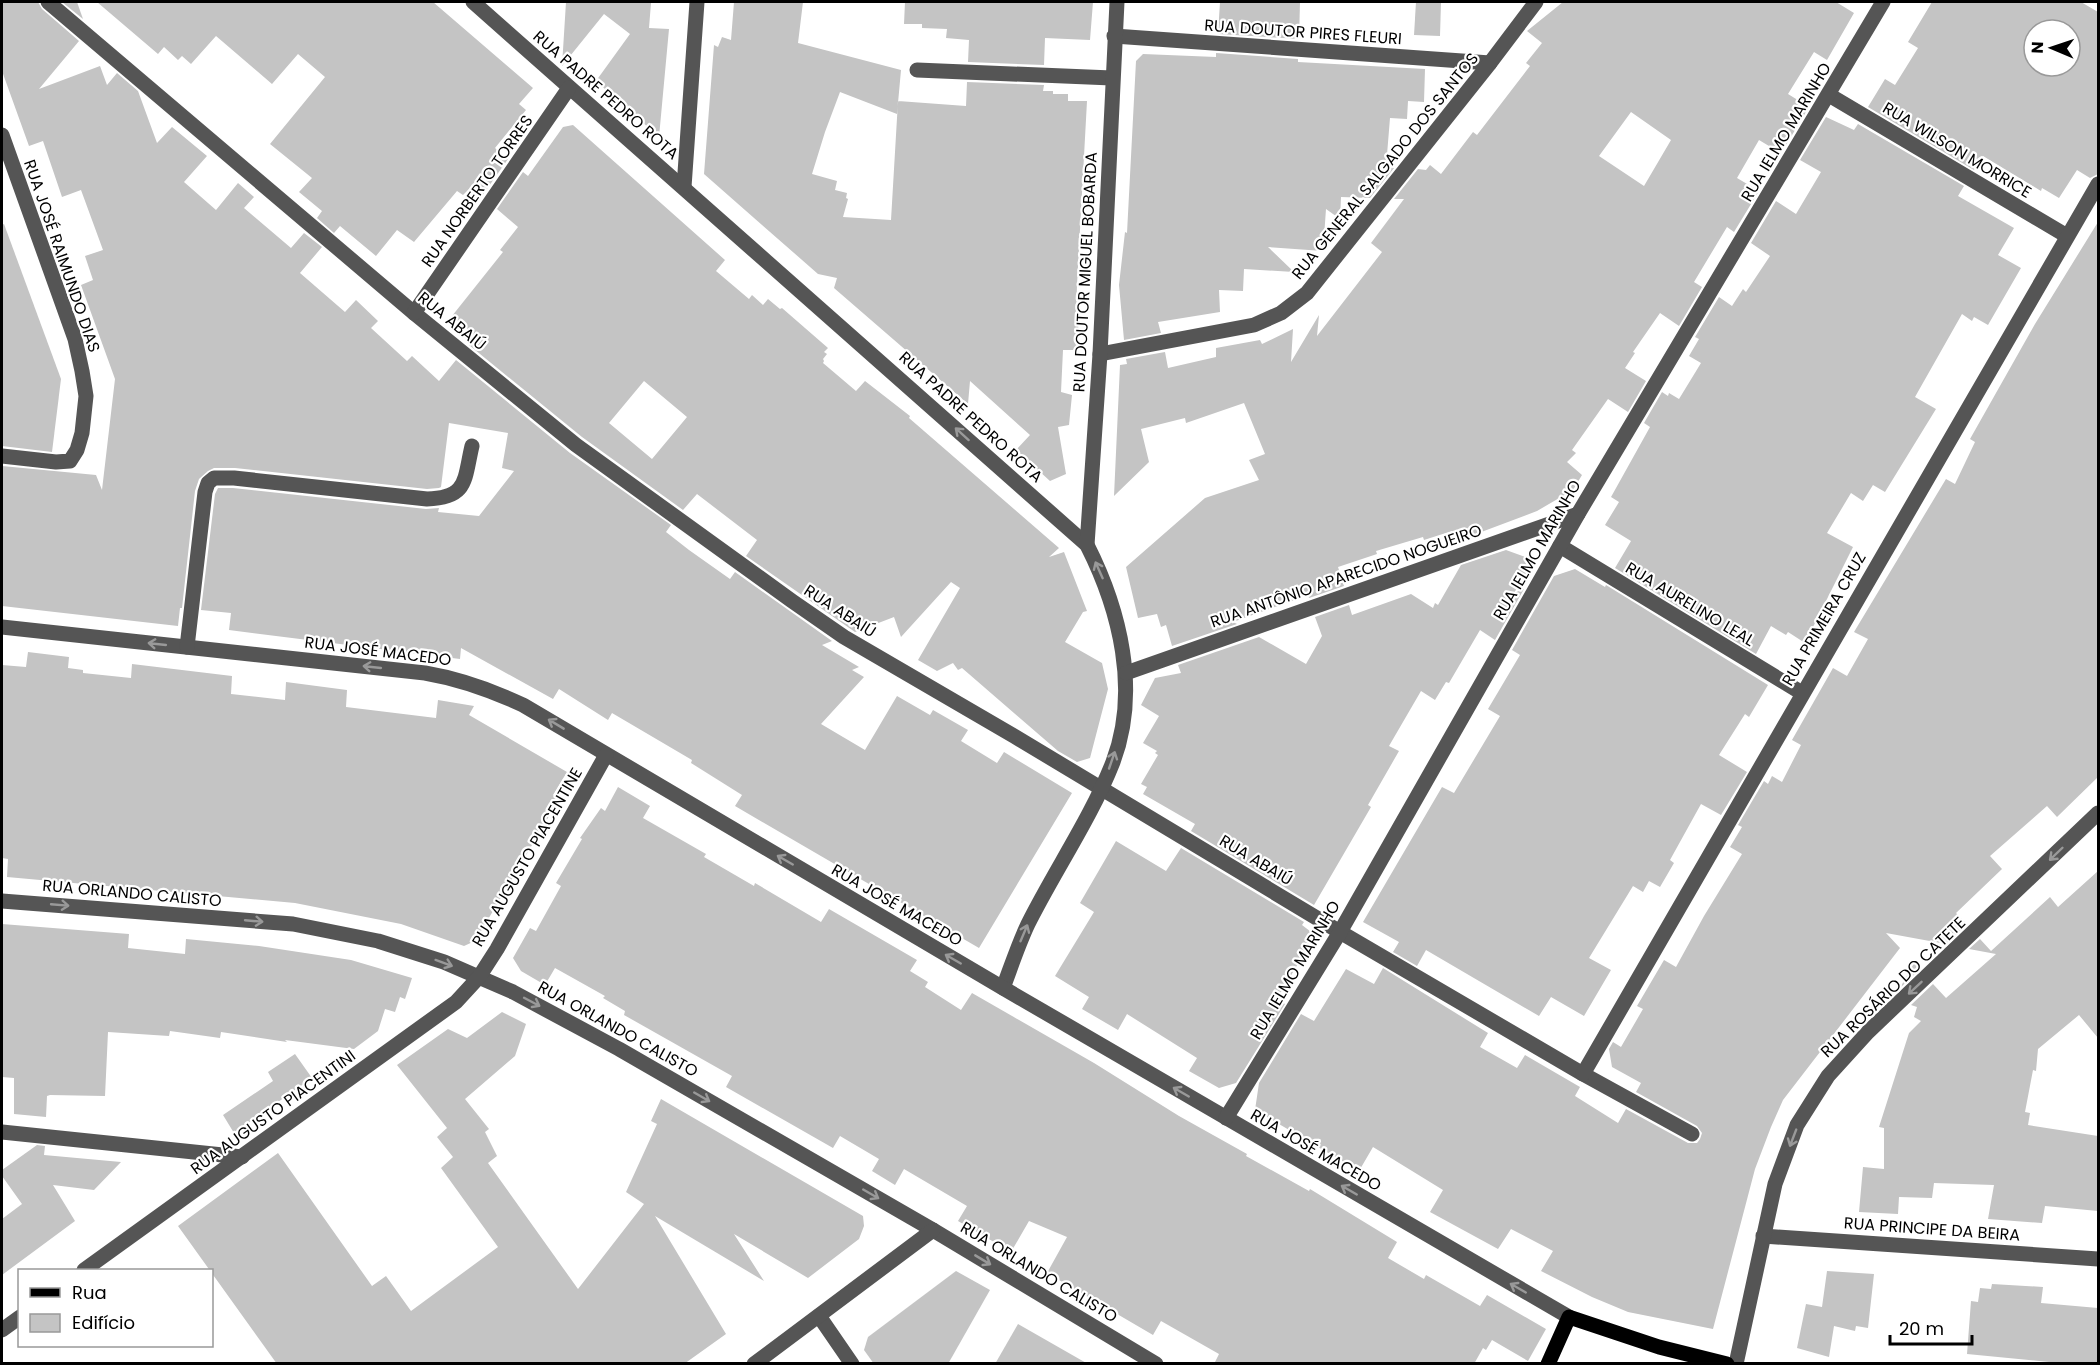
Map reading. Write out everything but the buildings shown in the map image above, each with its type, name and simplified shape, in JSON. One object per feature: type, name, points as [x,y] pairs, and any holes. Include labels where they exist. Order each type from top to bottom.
[{"type":"main road","points":[[1548,1364],[1569,1317]]},
{"type":"main road","name":"RUA JOSÉ MACEDO","points":[[1569,1317],[1659,1347],[1726,1364]]},
{"type":"street","name":"RUA ABAIÚ","points":[[48,2],[414,313],[576,445],[792,602],[844,637],[1340,932],[1583,1074],[1692,1134]]},
{"type":"street","name":"RUA PADRE PEDRO ROTA","points":[[473,2],[1088,545],[1102,575],[1126,673],[1123,722],[1113,760],[1101,788],[1027,926],[1003,988]]},
{"type":"street","points":[[684,187],[697,2]]},
{"type":"street","name":"RUA DOUTOR MIGUEL BOBARDA","points":[[1088,545],[1117,2]]},
{"type":"street","name":"RUA GENERAL SALGADO DOS SANTOS","points":[[1100,354],[1254,325],[1281,313],[1307,293],[1536,2]]},
{"type":"street","name":"RUA IELMO MARINHO","points":[[1226,1118],[1340,932],[1578,514],[1883,2]]},
{"type":"street","name":"RUA DOUTOR PIRES FLEURI","points":[[1114,36],[1490,63]]},
{"type":"street","points":[[916,70],[1112,78]]},
{"type":"street","name":"RUA NORBERTO TORRES","points":[[414,313],[569,88]]},
{"type":"street","name":"RUA WILSON MORRICE","points":[[1829,95],[2067,236]]},
{"type":"street","name":"RUA JOSÉ RAIMUNDO DIAS","points":[[2,135],[75,339],[86,396],[82,432],[77,450],[70,461],[56,462],[2,456]]},
{"type":"street","name":"RUA PRIMEIRA CRUZ","points":[[1583,1074],[2098,184]]},
{"type":"street","points":[[187,647],[205,492],[208,483],[214,478],[234,478],[444,499],[456,493],[464,482],[472,446]]},
{"type":"street","name":"RUA ANTÔNIO APARECIDO NOGUEIRO","points":[[1126,673],[1578,514]]},
{"type":"street","name":"RUA AURELINO LEAL","points":[[1560,546],[1802,693]]},
{"type":"street","name":"RUA JOSÉ MACEDO","points":[[2,627],[454,678],[524,705],[1003,988],[1569,1317]]},
{"type":"street","name":"RUA AUGUSTO PIACENTINE","points":[[479,977],[606,755]]},
{"type":"street","name":"RUA ROSÁRIO DO CATETE","points":[[1736,1364],[1775,1184],[1797,1125],[1828,1076],[1868,1032],[2098,813]]},
{"type":"street","name":"RUA ORLANDO CALISTO","points":[[2,901],[294,924],[378,941],[444,962],[513,992],[619,1049],[933,1230],[1156,1364]]},
{"type":"street","name":"RUA AUGUSTO PIACENTINI","points":[[85,1269],[456,1002],[479,977]]},
{"type":"street","points":[[2,1132],[242,1157]]},
{"type":"street","points":[[754,1364],[933,1230]]},
{"type":"street","name":"RUA PRINCIPE DA BEIRA","points":[[1763,1236],[2098,1259]]},
{"type":"street","points":[[819,1316],[852,1364]]},
{"type":"street","points":[[2,1330],[18,1318]]}]
